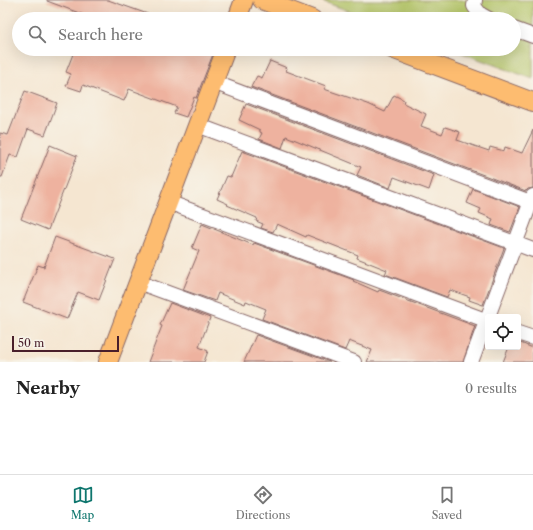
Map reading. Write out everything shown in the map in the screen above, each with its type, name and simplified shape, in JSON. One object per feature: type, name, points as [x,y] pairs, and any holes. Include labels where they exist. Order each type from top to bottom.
[{"type":"main road","points":[[240,12],[244,0]]},
{"type":"main road","points":[[262,0],[294,12]]},
{"type":"main road","points":[[108,362],[223,56]]},
{"type":"main road","points":[[411,56],[533,102]]},
{"type":"street","points":[[475,0],[474,6],[478,12]]},
{"type":"street","points":[[521,32],[533,36]]},
{"type":"street","points":[[213,82],[532,200],[489,314]]},
{"type":"street","points":[[197,125],[533,250]]},
{"type":"street","points":[[168,202],[485,319]]},
{"type":"street","points":[[138,282],[354,362]]},
{"type":"street","points":[[471,362],[485,325]]},
{"type":"street","points":[[521,334],[533,338]]},
{"type":"green space","points":[[319,0],[533,0],[533,79],[470,56],[521,56],[521,12],[352,12]]},
{"type":"building","points":[[108,0],[142,12],[76,12],[47,1]]},
{"type":"building","points":[[72,56],[212,56],[196,98],[194,97],[186,117],[174,113],[177,107],[129,89],[124,101],[83,85],[81,91],[66,86],[71,74],[66,72]]},
{"type":"building","points":[[270,61],[287,68],[286,71],[326,86],[324,89],[368,104],[385,112],[394,95],[404,100],[403,103],[426,114],[421,126],[442,134],[445,127],[460,132],[457,140],[489,151],[490,147],[504,151],[505,147],[522,153],[533,130],[533,188],[526,191],[251,87],[257,76],[262,78]]},
{"type":"building","points":[[25,91],[57,103],[45,135],[28,129],[18,157],[10,155],[2,177],[0,177],[0,133],[8,135]]},
{"type":"building","points":[[246,104],[434,175],[429,190],[394,177],[390,188],[357,175],[361,167],[286,136],[282,148],[259,139],[262,133],[260,130],[239,120]]},
{"type":"building","points":[[50,145],[77,156],[48,230],[21,219]]},
{"type":"building","points":[[242,151],[504,248],[483,305],[469,300],[470,297],[450,290],[447,297],[385,274],[387,270],[357,258],[358,255],[307,235],[306,237],[277,224],[273,232],[261,228],[263,224],[256,221],[257,218],[217,199],[227,176],[231,177]]},
{"type":"building","points":[[473,189],[520,207],[510,232],[491,225],[493,219],[479,213],[481,209],[467,203]]},
{"type":"building","points":[[202,224],[253,245],[254,243],[354,280],[353,281],[378,292],[379,290],[475,326],[463,362],[367,362],[372,350],[349,341],[345,350],[262,319],[266,309],[246,301],[245,304],[218,293],[215,301],[183,290],[199,251],[192,248]]},
{"type":"building","points":[[55,237],[115,259],[99,300],[78,292],[67,319],[23,302],[38,265],[44,267]]},
{"type":"building","points":[[170,303],[210,318],[199,347],[208,351],[204,362],[148,362],[162,326],[160,325]]},
{"type":"building","points":[[256,335],[330,362],[244,362]]},
{"type":"building","points":[[521,343],[533,348],[533,362],[503,362],[508,350],[521,350]]}]
